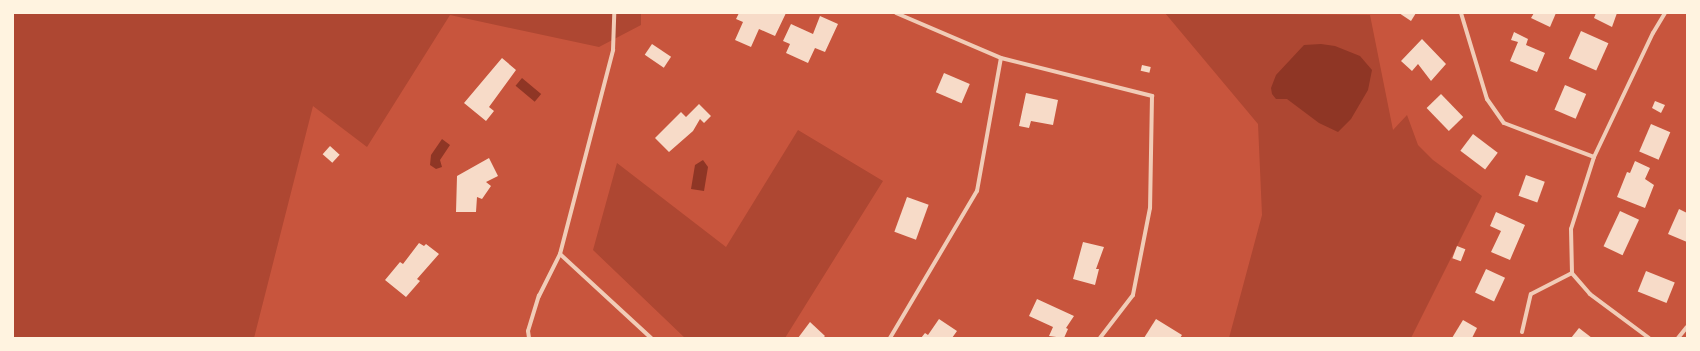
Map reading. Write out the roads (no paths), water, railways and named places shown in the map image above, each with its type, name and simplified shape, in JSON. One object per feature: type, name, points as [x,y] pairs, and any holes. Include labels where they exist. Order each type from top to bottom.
[{"type":"street","points":[[529,338],[528,331],[540,296],[560,254],[613,50],[614,13]]},
{"type":"street","points":[[896,13],[1001,58],[1152,96],[1150,208],[1133,295],[1100,338]]},
{"type":"street","points":[[1461,13],[1487,99],[1504,123],[1594,157]]},
{"type":"street","points":[[1649,338],[1590,294],[1572,273],[1571,229],[1594,157],[1653,33],[1665,13]]},
{"type":"street","points":[[890,338],[977,191],[1001,58]]},
{"type":"street","points":[[560,254],[650,338]]},
{"type":"street","points":[[1522,332],[1531,294],[1572,273]]},
{"type":"street","points":[[1678,338],[1687,327]]}]
